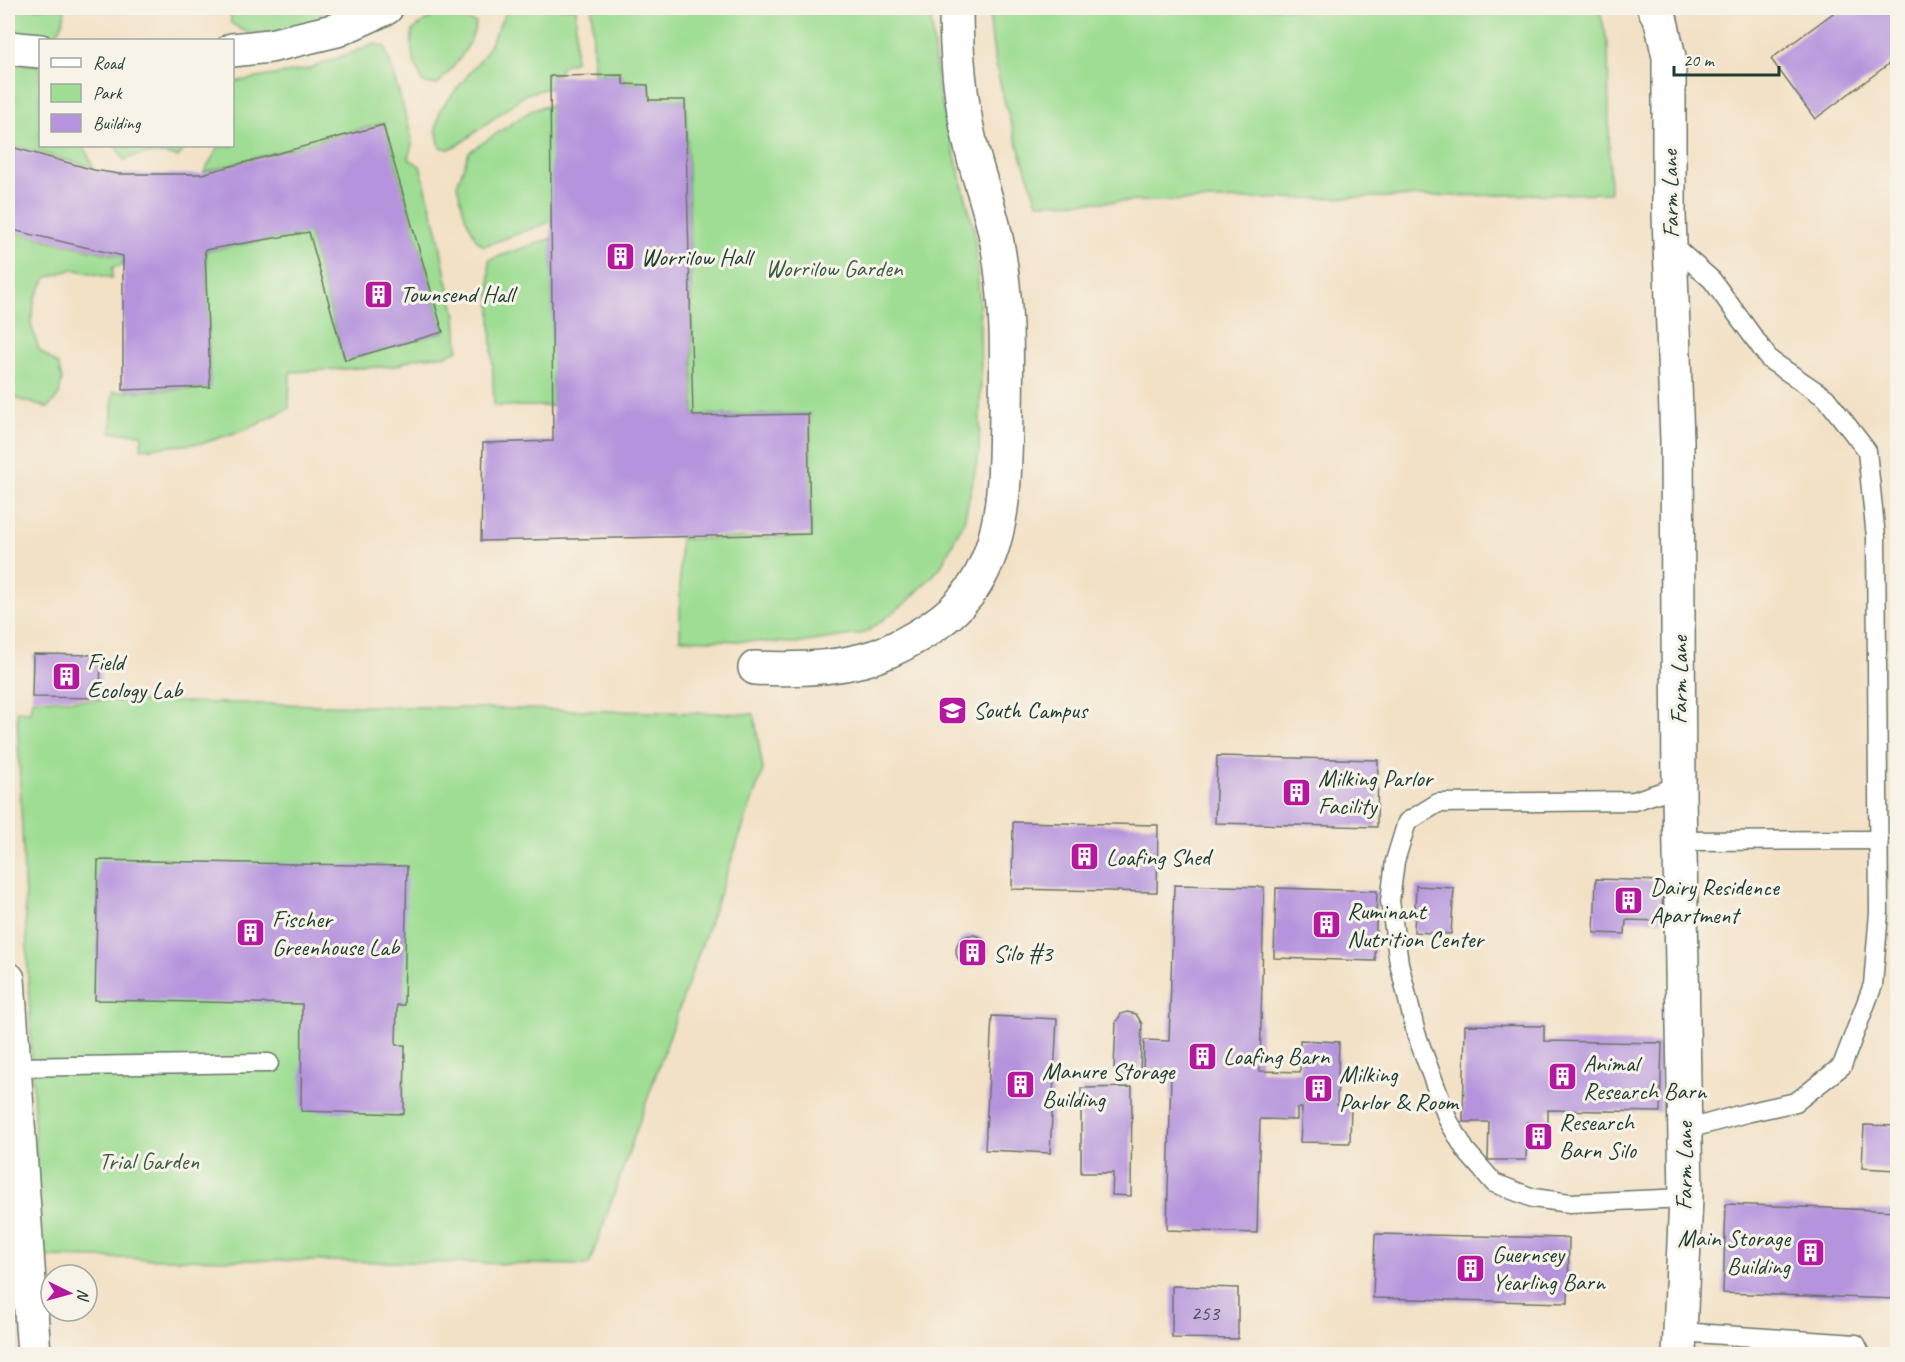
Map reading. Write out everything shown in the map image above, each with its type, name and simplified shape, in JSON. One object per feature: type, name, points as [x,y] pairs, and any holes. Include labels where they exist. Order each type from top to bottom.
[{"type":"street","points":[[234,50],[270,46],[337,30],[386,8]]},
{"type":"street","points":[[755,668],[800,668],[864,660],[914,638],[941,620],[963,601],[984,568],[994,543],[1005,471],[1007,375],[1004,288],[996,238],[970,144],[958,79],[956,8]]},
{"type":"street","name":"Farm Lane","points":[[1654,8],[1661,21],[1669,57],[1670,243],[1677,441],[1679,786],[1686,1198],[1679,1343]]},
{"type":"street","points":[[8,48],[39,51]]},
{"type":"street","points":[[8,979],[34,1354]]},
{"type":"lane","points":[[1670,243],[1712,280],[1770,360],[1826,398],[1867,451],[1876,537],[1879,912],[1873,985],[1842,1066],[1796,1102],[1685,1130]]},
{"type":"lane","points":[[1679,786],[1634,801],[1438,803],[1407,822],[1395,861],[1390,901],[1399,963],[1416,1033],[1448,1120],[1466,1151],[1494,1183],[1533,1198],[1570,1203],[1686,1198]]},
{"type":"lane","points":[[1680,841],[1879,840]]},
{"type":"lane","points":[[13,1067],[269,1063]]},
{"type":"lane","points":[[1679,1343],[1856,1344],[1861,1354]]},
{"type":"green space","points":[[8,8],[65,8],[59,30],[47,39],[39,39],[8,34]]},
{"type":"green space","points":[[230,8],[352,8],[301,26],[259,33],[245,31],[231,23]]},
{"type":"green space","points":[[508,8],[576,8],[575,61],[562,66],[558,74],[552,74],[552,87],[526,94],[458,145],[449,149],[440,147],[436,129],[440,110],[485,54]]},
{"type":"green space","name":"Worrilow Garden","points":[[592,8],[930,8],[938,89],[974,230],[979,294],[981,373],[979,453],[964,521],[940,568],[907,602],[865,633],[800,643],[680,639],[680,539],[811,537],[810,414],[694,415],[686,100],[650,99],[649,84],[624,83],[622,74],[594,74]]},
{"type":"green space","points":[[990,8],[1599,8],[1608,44],[1610,193],[1037,203],[999,81],[994,56]]},
{"type":"green space","points":[[446,11],[476,23],[474,32],[461,57],[437,85],[423,83],[412,51],[413,30],[430,18]]},
{"type":"green space","points":[[375,44],[385,47],[409,127],[412,144],[408,158],[420,166],[439,238],[456,315],[458,350],[447,355],[415,358],[396,366],[290,372],[289,408],[250,428],[204,443],[141,449],[142,434],[111,432],[113,392],[210,388],[206,251],[309,233],[344,360],[444,332],[384,123],[204,172],[218,147],[234,147],[234,82],[308,69]]},
{"type":"green space","points":[[8,62],[39,66],[39,147],[84,147],[93,167],[8,144]]},
{"type":"green space","points":[[551,105],[553,221],[484,246],[476,239],[465,216],[457,185],[469,152],[532,110]]},
{"type":"green space","points":[[116,147],[185,147],[178,157],[151,154],[138,155],[124,160]]},
{"type":"green space","points":[[8,231],[123,257],[122,266],[113,267],[112,278],[73,269],[46,278],[35,298],[31,324],[39,350],[58,365],[62,379],[59,395],[48,408],[8,396]]},
{"type":"green space","points":[[552,238],[553,406],[494,406],[489,260]]},
{"type":"green space","name":"Trial Garden","points":[[32,699],[754,714],[763,770],[589,1265],[40,1257],[17,711],[30,712]]},
{"type":"building","points":[[1840,8],[1898,8],[1898,74],[1890,63],[1815,119],[1771,59]]},
{"type":"building","name":"Worrilow Hall","points":[[623,75],[623,84],[648,85],[649,100],[685,100],[693,416],[808,414],[810,534],[481,541],[483,443],[553,441],[550,76]]},
{"type":"building","name":"Townsend Hall","points":[[383,125],[443,332],[345,360],[309,232],[205,250],[210,387],[123,390],[123,256],[8,229],[8,146],[94,170],[119,174],[202,174]]},
{"type":"building","name":"Field Ecology Lab","points":[[33,654],[101,655],[100,698],[32,697]]},
{"type":"building","name":"Milking Parlor Facility","points":[[1217,756],[1378,760],[1377,827],[1215,823]]},
{"type":"building","name":"Loafing Shed","points":[[1013,822],[1158,825],[1157,892],[1012,889]]},
{"type":"building","name":"Fischer Greenhouse Lab","points":[[98,860],[407,866],[404,1005],[397,1005],[396,1045],[405,1045],[404,1114],[301,1111],[302,1004],[95,1000]]},
{"type":"building","name":"Dairy Residence Apartment","points":[[1596,879],[1663,881],[1662,921],[1626,920],[1625,934],[1594,933]]},
{"type":"building","name":"Loafing Barn","points":[[1174,885],[1264,887],[1260,1071],[1300,1072],[1300,1040],[1339,1042],[1337,1105],[1351,1105],[1350,1143],[1300,1142],[1302,1108],[1297,1108],[1297,1120],[1260,1119],[1257,1233],[1167,1230],[1171,1073],[1143,1072],[1144,1040],[1169,1041]]},
{"type":"building","points":[[1416,886],[1454,888],[1451,934],[1414,932]]},
{"type":"building","name":"Ruminant Nutrition Center","points":[[1276,888],[1377,891],[1375,961],[1274,958]]},
{"type":"building","name":"Silo #3","points":[[972,935],[983,940],[988,951],[983,962],[972,967],[961,962],[956,951],[961,940]]},
{"type":"building","points":[[1127,1012],[1136,1014],[1142,1024],[1140,1071],[1136,1077],[1128,1081],[1119,1077],[1114,1068],[1116,1022],[1121,1014]]},
{"type":"building","name":"Manure Storage Building","points":[[992,1016],[1057,1019],[1050,1153],[985,1150]]},
{"type":"building","name":"Animal Research Barn","points":[[1465,1025],[1544,1026],[1544,1041],[1662,1043],[1660,1112],[1548,1110],[1548,1123],[1527,1122],[1526,1160],[1488,1160],[1489,1122],[1463,1122]]},
{"type":"building","points":[[1132,1087],[1131,1196],[1112,1195],[1113,1173],[1081,1173],[1081,1088]]},
{"type":"building","name":"Research Barn Silo","points":[[1538,1123],[1546,1126],[1549,1134],[1546,1142],[1538,1145],[1530,1142],[1527,1134],[1530,1126]]},
{"type":"building","points":[[1864,1125],[1898,1126],[1896,1170],[1862,1168]]},
{"type":"building","name":"Main Storage Building","points":[[1726,1204],[1898,1211],[1898,1299],[1723,1293]]},
{"type":"building","name":"Guernsey Yearling Barn","points":[[1375,1234],[1569,1238],[1568,1303],[1373,1298]]},
{"type":"building","points":[[1172,1286],[1238,1288],[1238,1339],[1172,1338]]},
{"type":"place","name":"Worrilow Hall","points":[[620,257]]},
{"type":"place","name":"Townsend Hall","points":[[379,294]]},
{"type":"place","name":"Field Ecology Lab","points":[[66,676]]},
{"type":"place","name":"South Campus","points":[[952,710]]},
{"type":"place","name":"Milking Parlor Facility","points":[[1297,792]]},
{"type":"place","name":"Loafing Shed","points":[[1085,857]]},
{"type":"place","name":"Dairy Residence Apartment","points":[[1629,901]]},
{"type":"place","name":"Ruminant Nutrition Center","points":[[1326,925]]},
{"type":"place","name":"Fischer Greenhouse Lab","points":[[251,933]]},
{"type":"place","name":"Silo #3","points":[[972,953]]},
{"type":"place","name":"Loafing Barn","points":[[1202,1056]]},
{"type":"place","name":"Animal Research Barn","points":[[1562,1077]]},
{"type":"place","name":"Manure Storage Building","points":[[1021,1085]]},
{"type":"place","name":"Milking Parlor & Room","points":[[1318,1088]]},
{"type":"place","name":"Research Barn Silo","points":[[1538,1136]]},
{"type":"place","name":"Main Storage Building","points":[[1811,1252]]},
{"type":"place","name":"Guernsey Yearling Barn","points":[[1471,1268]]}]
